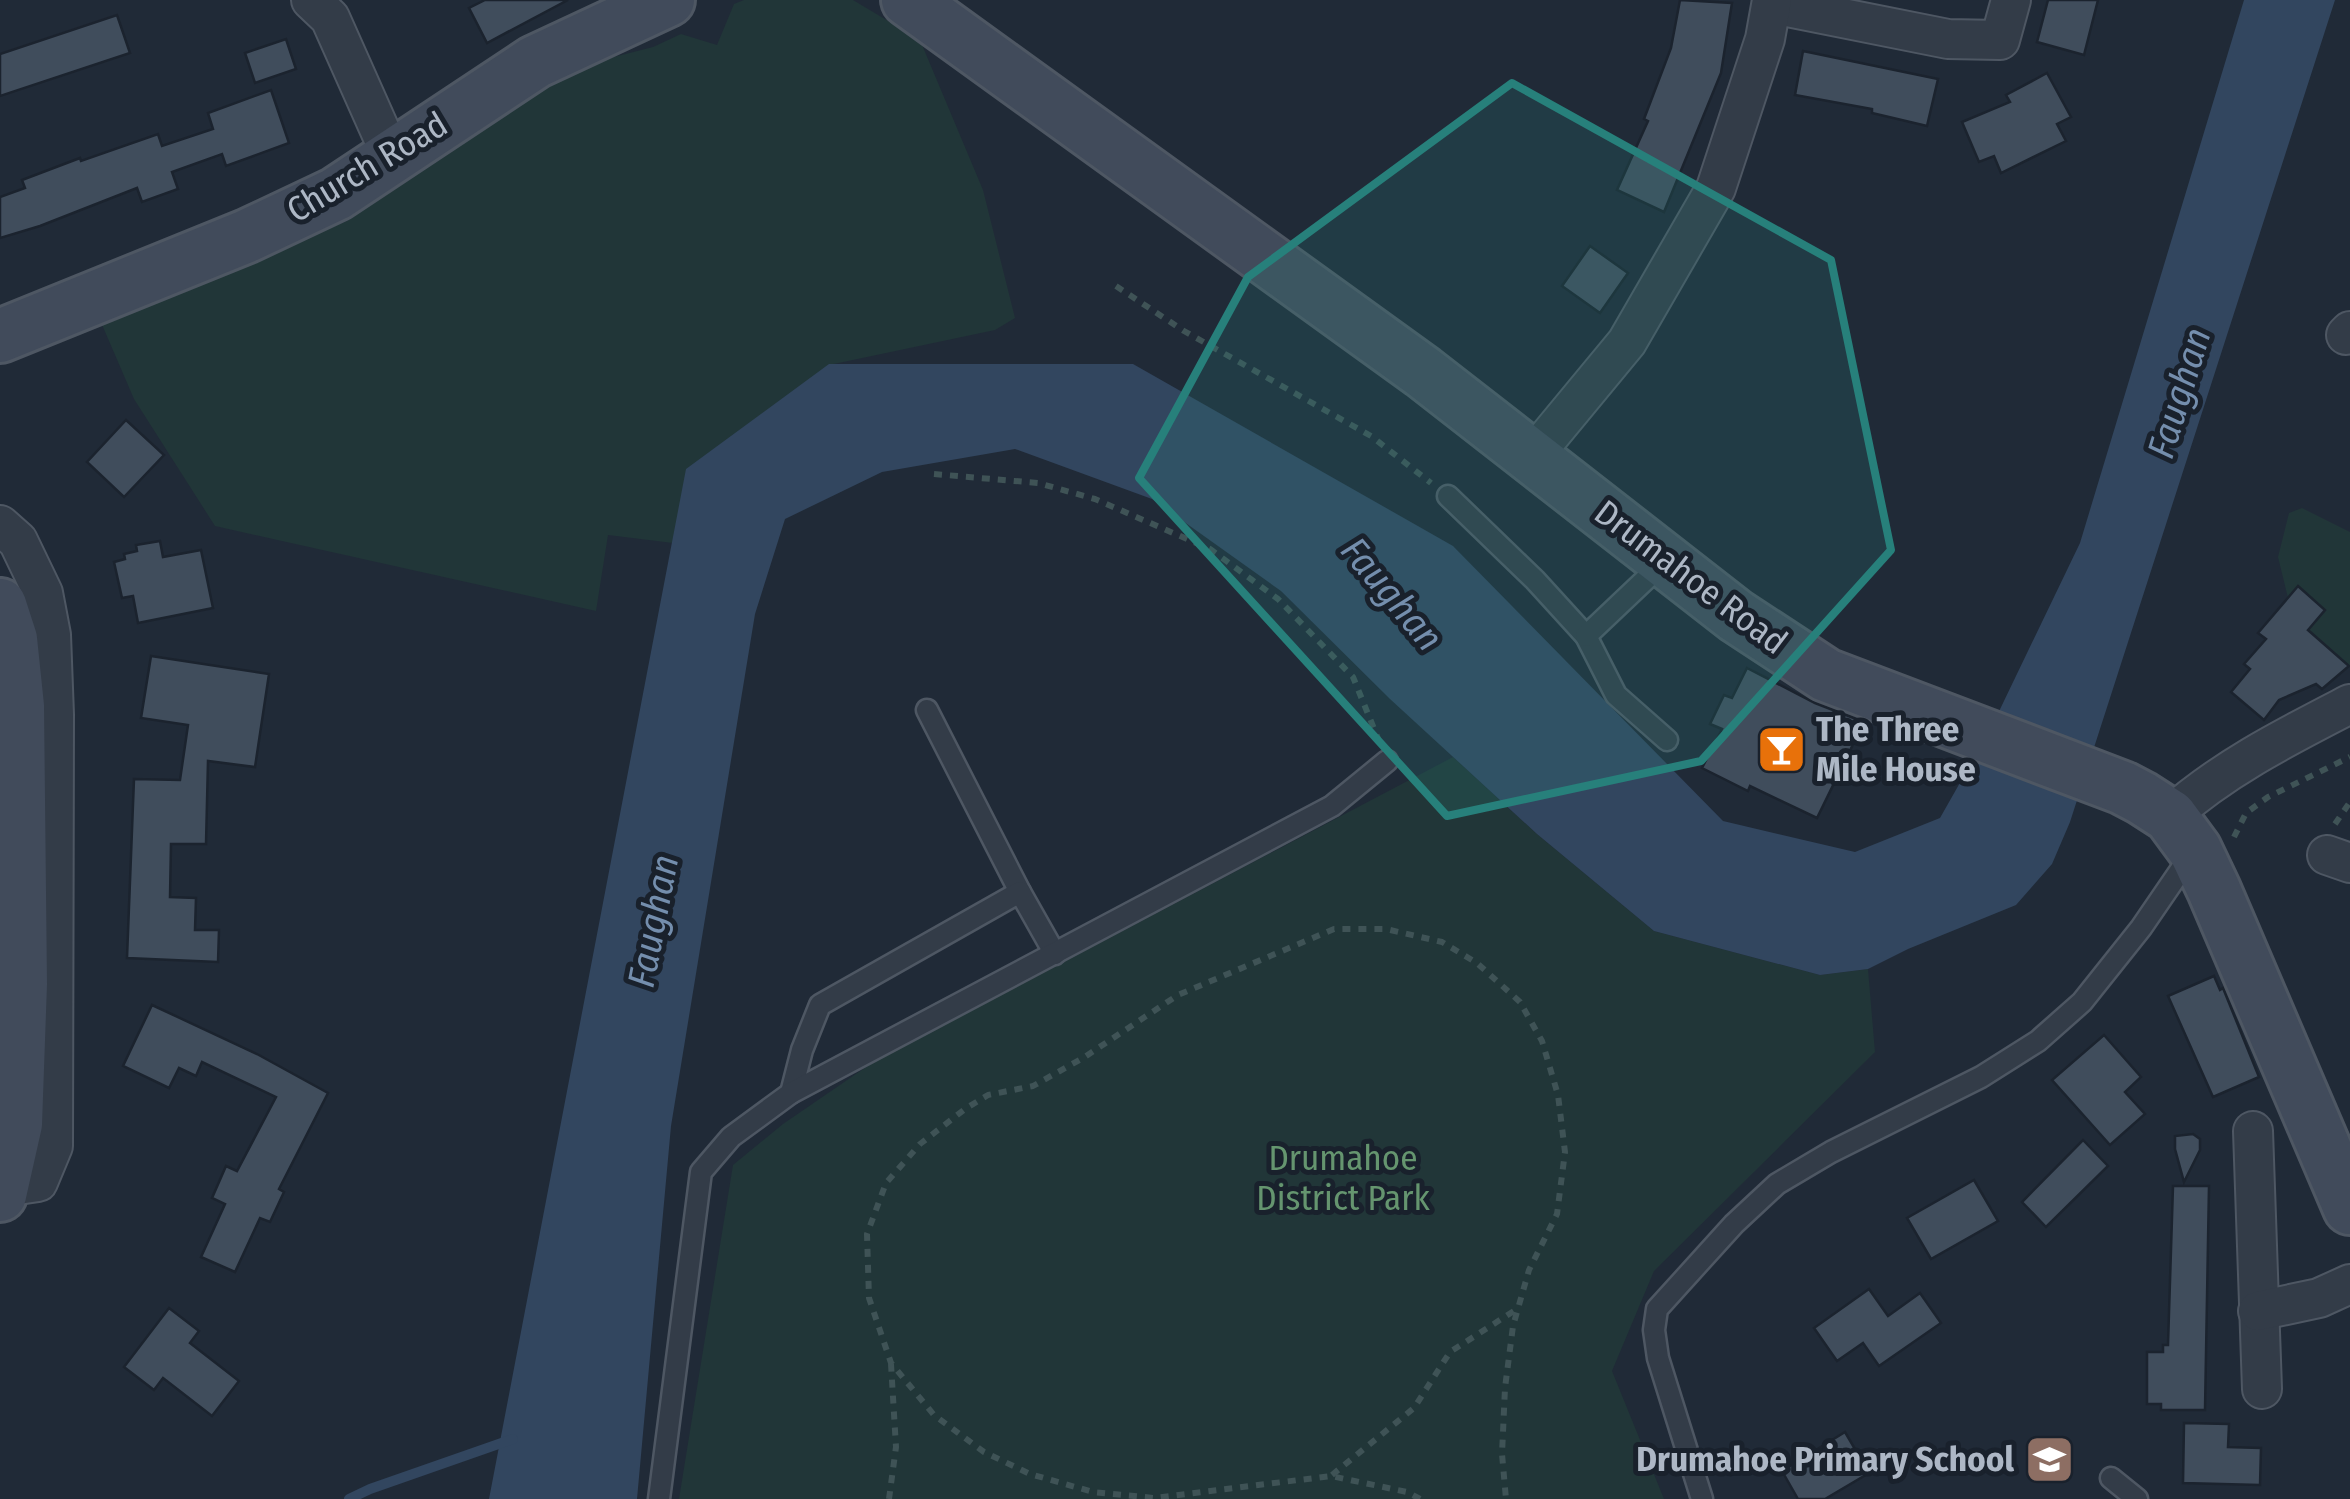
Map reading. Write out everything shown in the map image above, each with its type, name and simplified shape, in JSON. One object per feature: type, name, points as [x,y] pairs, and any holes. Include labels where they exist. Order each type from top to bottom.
[{"type":"street","points":[[311,0],[330,18],[391,156]]},
{"type":"street","name":"Church Road","points":[[0,336],[247,236],[336,194],[535,62],[668,0]]},
{"type":"street","name":"Drumahoe Road","points":[[908,0],[1423,372],[1736,616],[1826,675],[2123,788],[2193,852]]},
{"type":"street","points":[[1532,456],[1626,342],[1716,188],[1765,39],[1772,2],[1948,38],[2000,40],[2011,0]]},
{"type":"street","points":[[0,526],[18,540],[43,593],[21,626],[21,984],[16,1124],[2,1191]]},
{"type":"street","points":[[2350,704],[2258,751],[2200,789],[2193,852],[2350,1208]]},
{"type":"street","points":[[2253,1131],[2262,1389]]},
{"type":"street","points":[[2258,1311],[2319,1298],[2350,1284]]},
{"type":"lane","points":[[1448,496],[1586,636],[1616,695],[1667,740]]},
{"type":"lane","points":[[1586,636],[1666,561]]},
{"type":"lane","points":[[926,710],[1055,954]]},
{"type":"lane","points":[[659,1499],[701,1172],[732,1137],[791,1092],[1332,806],[1387,761]]},
{"type":"lane","points":[[1702,1499],[1658,1358],[1656,1308],[1734,1224],[1778,1184],[1831,1152],[1981,1078],[2038,1041],[2082,1002],[2141,928],[2193,852]]},
{"type":"lane","points":[[791,1092],[820,1005],[1020,892]]},
{"type":"lane","points":[[2111,1478],[2137,1499]]},
{"type":"path","points":[[1116,286],[1184,330],[1371,436],[1448,496]]},
{"type":"path","points":[[934,474],[1038,484],[1076,494],[1210,549],[1278,599],[1353,677],[1387,761]]},
{"type":"path","points":[[2193,852],[2230,845],[2246,812],[2350,757]]},
{"type":"path","points":[[889,1499],[896,1448],[890,1363],[869,1298],[867,1234],[886,1182],[920,1144],[988,1095],[1034,1086],[1178,995],[1334,929],[1386,929],[1442,942],[1477,963],[1520,1002],[1542,1042],[1558,1095],[1565,1152],[1557,1214],[1529,1270],[1518,1309],[1505,1388],[1502,1454],[1506,1499]]},
{"type":"path","points":[[1331,1476],[1414,1408],[1450,1352],[1518,1309]]},
{"type":"path","points":[[890,1363],[934,1415],[984,1452],[1030,1474],[1093,1492],[1154,1498],[1331,1476],[1407,1492],[1420,1499]]},
{"type":"path","points":[[1085,1499],[1093,1492]]},
{"type":"highlighted area","points":[[1512,83],[1831,260],[1891,550],[1701,761],[1447,816],[1139,478],[1248,277]]},
{"type":"green space","points":[[744,0],[853,0],[920,40],[983,190],[1015,318],[995,330],[829,365],[687,469],[673,543],[608,535],[596,611],[215,526],[134,399],[100,320],[347,221],[450,153],[513,102],[606,59],[653,47],[681,34],[717,45],[734,4]]},
{"type":"green space","points":[[2302,508],[2350,532],[2350,666],[2308,630],[2325,610],[2298,587],[2288,598],[2278,557],[2289,513]]},
{"type":"green space","name":"Drumahoe District Park","points":[[1453,757],[1537,834],[1654,931],[1820,975],[1868,969],[1875,1052],[1654,1271],[1612,1371],[1664,1499],[679,1499],[733,1165],[783,1124],[872,1063]]},
{"type":"water","name":"Faughan","points":[[2244,0],[2335,0],[2070,822],[2052,864],[2016,905],[1868,969],[1820,975],[1654,931],[1537,834],[1390,699],[1281,591],[1152,499],[1015,449],[882,472],[785,519],[755,614],[671,1126],[637,1499],[489,1499],[686,469],[829,364],[1133,364],[1453,546],[1723,821],[1855,852],[1940,818],[1991,728],[2080,543]]},
{"type":"building","points":[[485,0],[568,0],[487,43],[469,8]]},
{"type":"building","points":[[1680,0],[1732,3],[1721,73],[1664,212],[1617,190],[1648,121],[1644,119],[1671,48]]},
{"type":"building","points":[[2048,0],[2098,0],[2084,55],[2037,42]]},
{"type":"building","points":[[117,15],[130,53],[0,96],[0,54]]},
{"type":"building","points":[[286,39],[296,69],[255,83],[245,53]]},
{"type":"building","points":[[1803,51],[1938,79],[1927,126],[1872,113],[1872,109],[1795,95]]},
{"type":"building","points":[[2047,73],[2071,117],[2057,124],[2066,141],[2001,173],[1994,156],[1979,162],[1962,122],[2010,102],[2006,95]]},
{"type":"building","points":[[271,90],[289,143],[226,166],[222,154],[172,172],[178,189],[142,202],[137,188],[0,238],[0,197],[25,188],[22,180],[158,134],[162,146],[213,129],[208,113]]},
{"type":"building","points":[[1590,246],[1628,273],[1600,313],[1562,286]]},
{"type":"building","points":[[126,420],[164,455],[124,497],[87,462]]},
{"type":"building","points":[[160,541],[163,557],[201,550],[213,608],[138,623],[133,596],[122,598],[114,562],[137,551],[136,545]]},
{"type":"building","points":[[2298,586],[2325,610],[2308,630],[2349,666],[2322,689],[2316,684],[2279,700],[2264,720],[2231,692],[2250,669],[2244,664],[2266,639],[2258,633]]},
{"type":"building","points":[[151,656],[269,674],[255,767],[208,761],[206,844],[171,844],[170,897],[196,898],[195,930],[219,930],[218,962],[127,958],[134,779],[180,780],[188,725],[141,718]]},
{"type":"building","name":"The Three Mile House","points":[[1747,668],[1815,703],[1864,722],[1817,818],[1702,768],[1722,729],[1710,724],[1724,695],[1732,698]]},
{"type":"building","points":[[2214,976],[2220,990],[2223,988],[2259,1077],[2213,1097],[2168,996]]},
{"type":"building","points":[[152,1005],[257,1054],[328,1093],[279,1189],[284,1192],[270,1222],[260,1218],[235,1272],[201,1257],[225,1204],[212,1198],[226,1166],[237,1171],[276,1097],[202,1062],[196,1076],[179,1068],[169,1088],[123,1066]]},
{"type":"building","points":[[2104,1035],[2141,1077],[2125,1092],[2145,1114],[2110,1145],[2052,1080]]},
{"type":"building","points":[[2193,1134],[2200,1139],[2200,1150],[2184,1182],[2175,1136]]},
{"type":"building","points":[[2083,1140],[2108,1166],[2046,1227],[2022,1202]]},
{"type":"building","points":[[1974,1180],[1998,1221],[1931,1259],[1907,1218]]},
{"type":"building","points":[[2173,1186],[2209,1186],[2205,1410],[2161,1410],[2161,1404],[2147,1404],[2147,1352],[2163,1352],[2163,1345],[2168,1345]]},
{"type":"building","points":[[1869,1289],[1888,1316],[1920,1293],[1941,1323],[1879,1366],[1863,1343],[1837,1361],[1814,1328]]},
{"type":"building","points":[[169,1308],[199,1331],[190,1343],[239,1381],[212,1416],[163,1378],[154,1390],[124,1367]]},
{"type":"building","points":[[2184,1423],[2229,1424],[2228,1447],[2261,1448],[2260,1485],[2183,1483]]},
{"type":"building","points":[[1845,1432],[1869,1473],[1825,1499],[1798,1499],[1782,1471]]},
{"type":"waterway","points":[[349,1499],[513,1439]]},
{"type":"place","name":"The Three Mile House","points":[[1781,749]]},
{"type":"place","name":"Drumahoe Primary School","points":[[2049,1459]]}]
